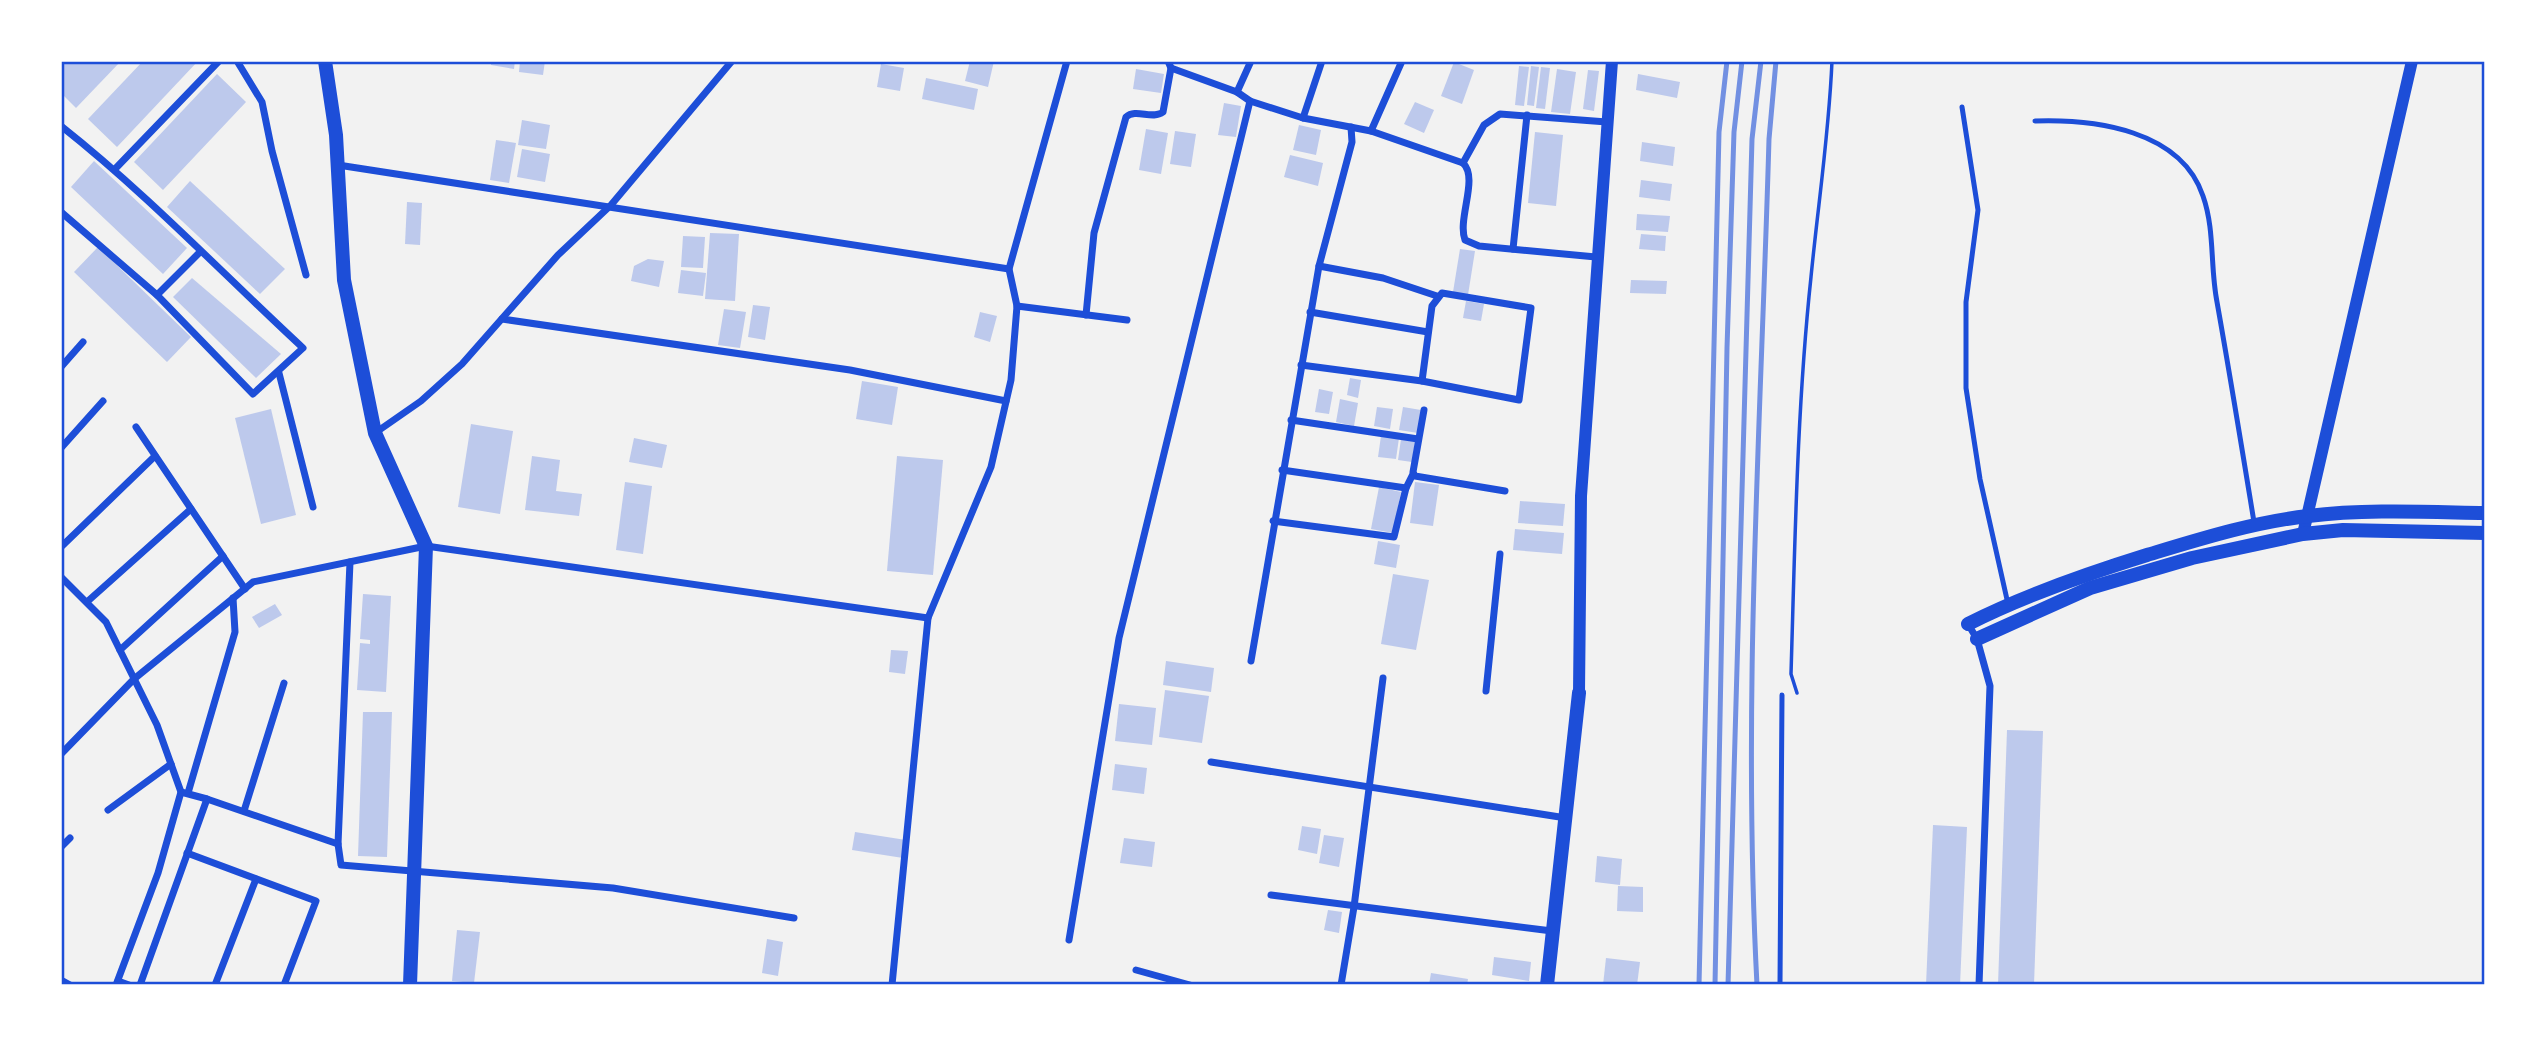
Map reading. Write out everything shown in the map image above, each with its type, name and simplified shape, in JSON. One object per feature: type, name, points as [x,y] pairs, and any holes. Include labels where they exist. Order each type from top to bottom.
[{"type":"main road","points":[[325,61],[337,165],[344,280],[375,433],[426,546],[410,985]]},
{"type":"main road","points":[[1968,624],[2008,604],[2095,571],[2254,525],[2307,516],[2357,512],[2485,513]]},
{"type":"main road","points":[[1977,639],[2090,589],[2192,558],[2303,534],[2343,530],[2485,533]]},
{"type":"main road","points":[[1547,985],[1579,693]]},
{"type":"street","points":[[115,169],[219,61]]},
{"type":"street","points":[[237,61],[262,102],[272,151],[306,275]]},
{"type":"street","points":[[375,433],[421,401],[462,364],[558,256],[611,205],[732,61]]},
{"type":"street","points":[[892,985],[928,618],[991,467],[1011,380],[1017,306],[1009,269],[1067,61]]},
{"type":"street","points":[[1237,92],[1251,61]]},
{"type":"street","points":[[1303,118],[1322,61]]},
{"type":"street","points":[[1371,131],[1402,61]]},
{"type":"street","points":[[1579,693],[1581,496],[1612,61]]},
{"type":"street","points":[[2303,534],[2412,61]]},
{"type":"street","points":[[1086,315],[1094,233],[1125,117],[1128,114],[1156,116],[1163,112],[1170,65],[1237,92],[1250,101],[1303,118],[1371,131],[1463,163],[1470,175],[1462,230],[1465,240],[1479,246],[1596,257]]},
{"type":"street","points":[[1069,940],[1119,638],[1250,101]]},
{"type":"street","points":[[1463,163],[1490,118],[1500,114],[1607,122]]},
{"type":"street","points":[[1513,249],[1527,116]]},
{"type":"street","points":[[61,126],[115,169],[199,253],[303,348],[279,373],[253,394],[157,295],[61,212]]},
{"type":"street","points":[[1251,660],[1310,312],[1319,266],[1352,142],[1351,127]]},
{"type":"street","points":[[337,165],[611,205],[1009,269]]},
{"type":"street","points":[[157,295],[199,253]]},
{"type":"street","points":[[1301,365],[1422,381],[1519,400],[1531,308],[1449,294],[1437,296],[1383,278],[1319,266]]},
{"type":"street","points":[[1422,381],[1432,306],[1437,296]]},
{"type":"street","points":[[1017,306],[1127,320]]},
{"type":"street","points":[[1310,312],[1428,332]]},
{"type":"street","points":[[502,319],[850,370],[1006,401]]},
{"type":"street","points":[[61,367],[83,342]]},
{"type":"street","points":[[279,373],[313,507]]},
{"type":"street","points":[[61,448],[103,401]]},
{"type":"street","points":[[1273,521],[1394,537],[1406,488],[1413,474],[1424,410]]},
{"type":"street","points":[[1291,420],[1418,439]]},
{"type":"street","points":[[135,427],[245,589]]},
{"type":"street","points":[[61,547],[155,456]]},
{"type":"street","points":[[1282,470],[1406,488]]},
{"type":"street","points":[[1413,474],[1417,477],[1505,491]]},
{"type":"street","points":[[88,601],[191,509]]},
{"type":"street","points":[[61,754],[134,679],[253,582],[426,546],[928,618]]},
{"type":"street","points":[[1486,691],[1500,554]]},
{"type":"street","points":[[120,650],[223,556]]},
{"type":"street","points":[[350,562],[338,844],[341,865],[614,888],[794,918]]},
{"type":"street","points":[[61,577],[88,601],[106,622],[157,724],[184,792],[338,844]]},
{"type":"street","points":[[129,985],[117,983],[159,873],[234,632],[233,598]]},
{"type":"street","points":[[1968,624],[1977,639],[1989,676],[1991,694],[1979,985]]},
{"type":"street","points":[[1340,985],[1354,907],[1383,678]]},
{"type":"street","points":[[244,811],[284,683]]},
{"type":"street","points":[[1211,762],[1566,818]]},
{"type":"street","points":[[108,810],[171,764]]},
{"type":"street","points":[[140,985],[207,799]]},
{"type":"street","points":[[61,847],[70,838]]},
{"type":"street","points":[[187,853],[316,901],[284,985]]},
{"type":"street","points":[[215,985],[256,879]]},
{"type":"street","points":[[1270,895],[1553,931]]},
{"type":"street","points":[[1136,970],[1190,985]]},
{"type":"street","points":[[61,980],[70,985]]},
{"type":"lane","points":[[1962,107],[1978,210],[1966,302],[1966,388],[1980,479],[2008,604]]},
{"type":"lane","points":[[2035,121],[2102,123],[2131,133],[2163,147],[2183,163],[2198,182],[2206,210],[2216,298],[2254,525]]},
{"type":"lane","points":[[1780,985],[1782,695]]},
{"type":"path","points":[[1797,693],[1791,674],[1795,530],[1811,278],[1829,139],[1832,61]]},
{"type":"building","points":[[65,61],[121,61],[76,108],[61,93],[61,66]]},
{"type":"building","points":[[143,61],[198,61],[117,147],[88,119]]},
{"type":"building","points":[[491,61],[515,61],[514,69],[491,65]]},
{"type":"building","points":[[520,61],[545,61],[543,75],[519,72]]},
{"type":"building","points":[[970,61],[994,61],[988,87],[965,81]]},
{"type":"building","points":[[1454,62],[1474,70],[1462,104],[1441,96]]},
{"type":"building","points":[[881,64],[904,68],[900,91],[877,87]]},
{"type":"building","points":[[1519,66],[1529,67],[1524,106],[1515,105]]},
{"type":"building","points":[[1531,66],[1539,67],[1534,106],[1527,105]]},
{"type":"building","points":[[1541,67],[1550,68],[1545,109],[1536,108]]},
{"type":"building","points":[[1136,69],[1164,74],[1161,93],[1133,89]]},
{"type":"building","points":[[1557,69],[1576,72],[1570,114],[1551,112]]},
{"type":"building","points":[[1588,70],[1599,71],[1594,111],[1583,109]]},
{"type":"building","points":[[217,74],[246,102],[163,190],[134,162]]},
{"type":"building","points":[[1638,74],[1680,82],[1677,98],[1636,90]]},
{"type":"building","points":[[926,78],[978,89],[974,110],[922,99]]},
{"type":"building","points":[[1415,102],[1434,110],[1424,133],[1404,124]]},
{"type":"building","points":[[1224,103],[1241,106],[1236,137],[1218,135]]},
{"type":"building","points":[[522,120],[550,125],[546,149],[518,145]]},
{"type":"building","points":[[1299,125],[1321,130],[1316,155],[1293,150]]},
{"type":"building","points":[[1146,129],[1168,133],[1161,174],[1139,170]]},
{"type":"building","points":[[1175,131],[1196,134],[1191,167],[1170,164]]},
{"type":"building","points":[[1535,132],[1563,135],[1556,206],[1528,203]]},
{"type":"building","points":[[496,140],[516,143],[509,183],[490,180]]},
{"type":"building","points":[[1642,142],[1675,147],[1673,166],[1640,161]]},
{"type":"building","points":[[522,149],[550,154],[545,182],[517,177]]},
{"type":"building","points":[[1290,155],[1323,163],[1318,186],[1284,177]]},
{"type":"building","points":[[94,161],[187,248],[163,274],[71,187]]},
{"type":"building","points":[[1641,180],[1672,184],[1670,201],[1639,197]]},
{"type":"building","points":[[190,181],[285,269],[260,294],[167,207]]},
{"type":"building","points":[[407,202],[422,203],[420,245],[405,244]]},
{"type":"building","points":[[1637,214],[1670,216],[1668,232],[1636,230]]},
{"type":"building","points":[[710,233],[739,234],[735,301],[705,299]]},
{"type":"building","points":[[1641,234],[1666,236],[1665,251],[1639,249]]},
{"type":"building","points":[[683,236],[705,237],[703,268],[681,267]]},
{"type":"building","points":[[98,247],[191,337],[167,362],[74,272]]},
{"type":"building","points":[[1460,249],[1475,251],[1468,295],[1453,292]]},
{"type":"building","points":[[648,259],[664,261],[659,287],[631,281],[634,266]]},
{"type":"building","points":[[681,270],[706,273],[703,296],[678,293]]},
{"type":"building","points":[[192,278],[281,354],[256,378],[173,297]]},
{"type":"building","points":[[1631,280],[1667,281],[1666,294],[1630,293]]},
{"type":"building","points":[[1466,301],[1484,304],[1481,321],[1463,318]]},
{"type":"building","points":[[753,305],[770,307],[765,340],[748,337]]},
{"type":"building","points":[[724,309],[746,312],[740,348],[718,345]]},
{"type":"building","points":[[980,312],[997,316],[990,342],[974,337]]},
{"type":"building","points":[[1350,378],[1361,380],[1358,398],[1347,395]]},
{"type":"building","points":[[862,381],[898,387],[892,425],[856,419]]},
{"type":"building","points":[[1319,389],[1333,392],[1329,414],[1315,412]]},
{"type":"building","points":[[1340,399],[1358,403],[1354,426],[1336,422]]},
{"type":"building","points":[[1377,407],[1393,409],[1390,429],[1374,426]]},
{"type":"building","points":[[1403,407],[1421,410],[1418,433],[1399,430]]},
{"type":"building","points":[[271,409],[296,515],[261,524],[235,418]]},
{"type":"building","points":[[471,424],[513,431],[500,514],[458,507]]},
{"type":"building","points":[[1381,436],[1399,438],[1396,459],[1378,457]]},
{"type":"building","points":[[634,438],[667,445],[662,468],[629,462]]},
{"type":"building","points":[[1401,439],[1415,441],[1412,462],[1398,460]]},
{"type":"building","points":[[532,456],[560,460],[556,491],[582,494],[579,516],[525,510]]},
{"type":"building","points":[[897,456],[943,460],[933,575],[887,571]]},
{"type":"building","points":[[625,482],[652,486],[643,554],[616,550]]},
{"type":"building","points":[[1415,482],[1439,485],[1433,526],[1410,523]]},
{"type":"building","points":[[1379,487],[1401,492],[1393,533],[1371,529]]},
{"type":"building","points":[[1520,501],[1565,504],[1563,526],[1518,523]]},
{"type":"building","points":[[1515,529],[1564,533],[1562,554],[1513,550]]},
{"type":"building","points":[[1378,541],[1400,545],[1396,568],[1374,564]]},
{"type":"building","points":[[1393,574],[1429,580],[1416,650],[1381,644]]},
{"type":"building","points":[[363,594],[391,596],[386,692],[357,690],[360,643],[370,644],[370,640],[360,639]]},
{"type":"building","points":[[275,604],[282,615],[259,628],[252,617]]},
{"type":"building","points":[[891,650],[908,651],[905,674],[889,672]]},
{"type":"building","points":[[1166,661],[1214,668],[1211,692],[1163,685]]},
{"type":"building","points":[[1165,690],[1209,696],[1202,743],[1159,737]]},
{"type":"building","points":[[1119,704],[1156,708],[1152,745],[1115,741]]},
{"type":"building","points":[[363,712],[392,712],[387,857],[358,856]]},
{"type":"building","points":[[2007,730],[2043,731],[2034,985],[1998,985]]},
{"type":"building","points":[[1115,764],[1147,768],[1144,794],[1112,790]]},
{"type":"building","points":[[1933,825],[1967,827],[1960,985],[1926,985]]},
{"type":"building","points":[[1302,826],[1321,829],[1317,854],[1298,850]]},
{"type":"building","points":[[855,832],[906,840],[903,858],[852,850]]},
{"type":"building","points":[[1324,835],[1344,838],[1339,867],[1319,863]]},
{"type":"building","points":[[1124,838],[1155,842],[1152,867],[1120,863]]},
{"type":"building","points":[[1597,856],[1622,859],[1620,885],[1595,882]]},
{"type":"building","points":[[1618,886],[1643,887],[1643,912],[1617,911]]},
{"type":"building","points":[[1328,910],[1342,912],[1339,933],[1324,930]]},
{"type":"building","points":[[457,930],[480,932],[474,983],[452,981]]},
{"type":"building","points":[[767,939],[783,942],[778,976],[762,973]]},
{"type":"building","points":[[1494,957],[1531,962],[1529,981],[1492,975]]},
{"type":"building","points":[[1606,958],[1640,962],[1637,985],[1603,985]]},
{"type":"building","points":[[1431,973],[1468,979],[1467,985],[1429,985]]},
{"type":"railway","points":[[1699,985],[1719,132],[1727,61]]},
{"type":"railway","points":[[1715,985],[1727,348],[1734,132],[1742,61]]},
{"type":"railway","points":[[1728,985],[1752,139],[1761,61]]},
{"type":"railway","points":[[1757,985],[1751,774],[1754,562],[1769,139],[1776,61]]}]
